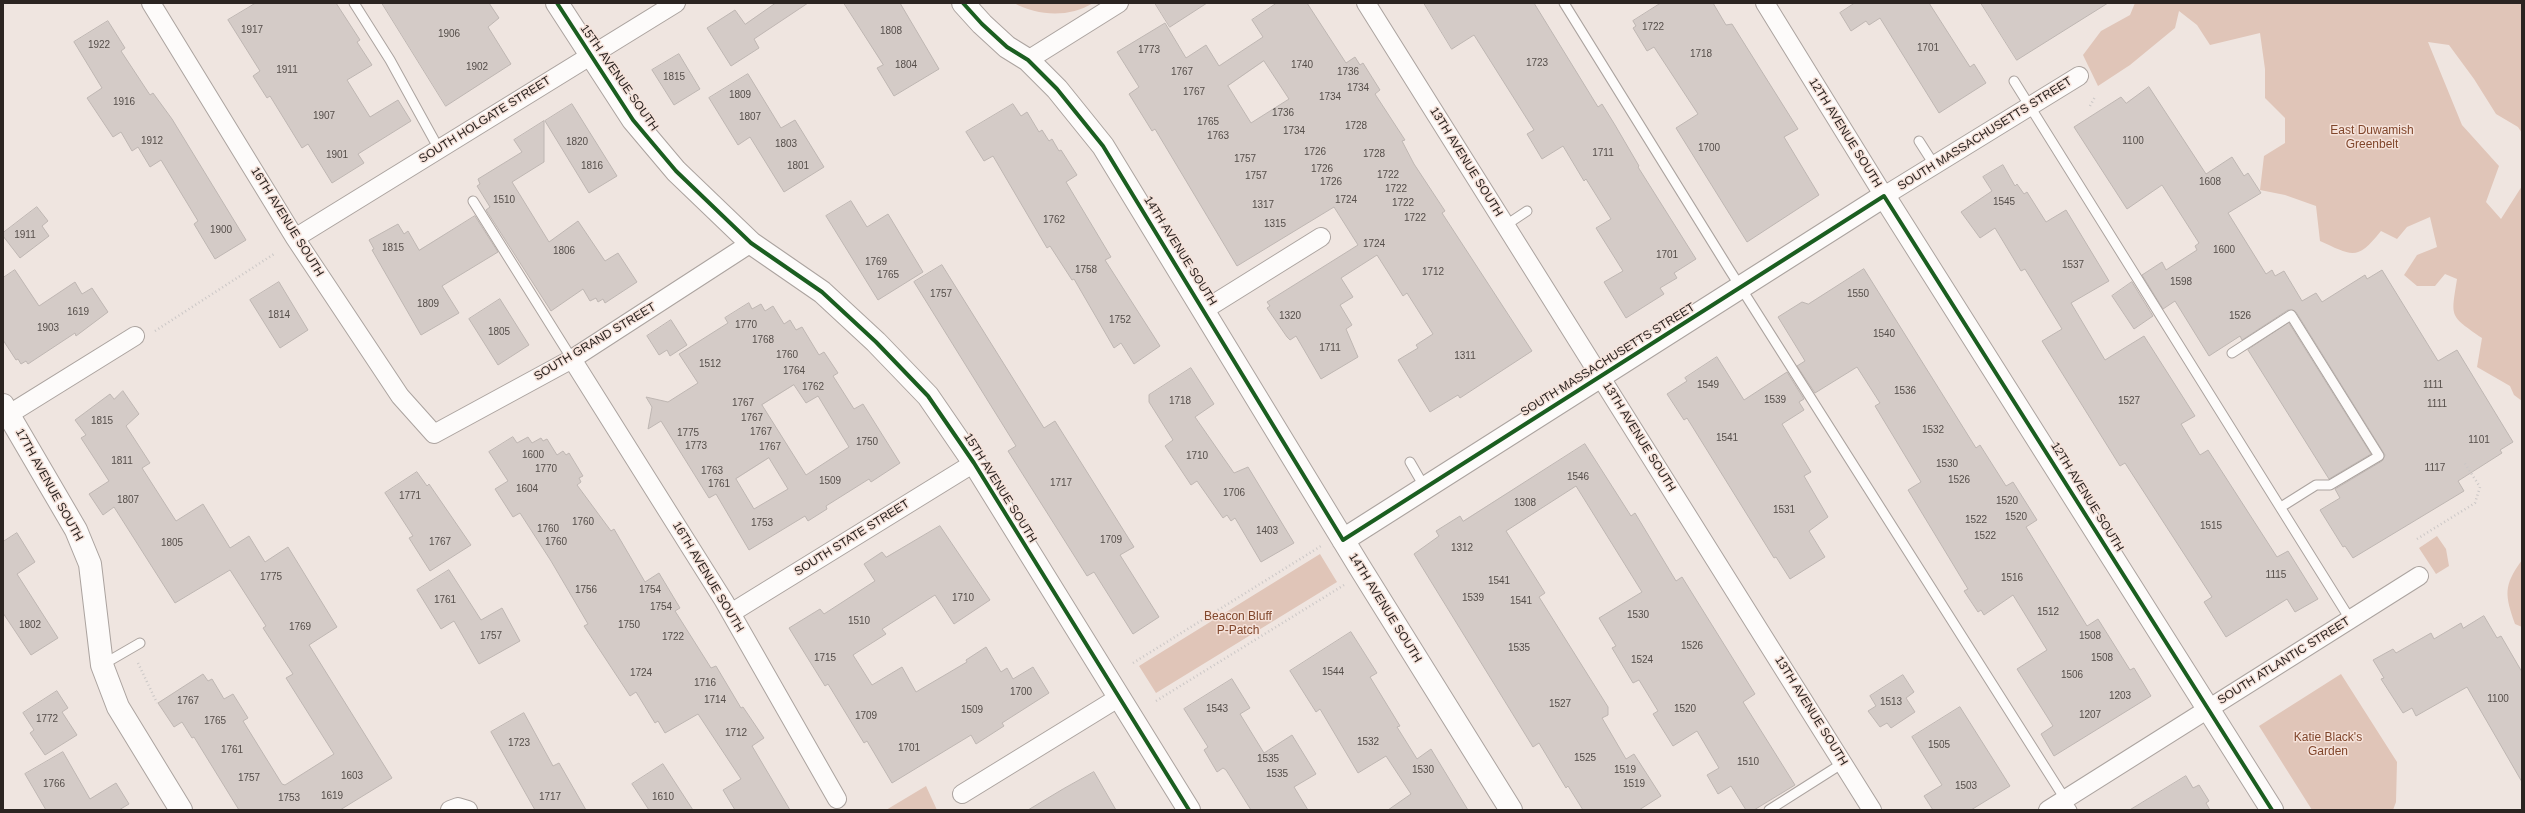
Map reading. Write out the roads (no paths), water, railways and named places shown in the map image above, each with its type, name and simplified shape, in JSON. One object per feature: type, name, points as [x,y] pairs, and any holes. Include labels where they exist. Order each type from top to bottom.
[{"type":"street","name":"16TH AVENUE SOUTH","points":[[151,3],[295,238],[400,396],[434,434]]},
{"type":"street","name":"15TH AVENUE SOUTH","points":[[557,3],[633,120],[676,171],[751,243],[822,292],[876,342],[928,396],[974,463],[1118,698],[1189,810]]},
{"type":"street","name":"SOUTH HOLGATE STREET","points":[[295,238],[676,3]]},
{"type":"street","name":"14TH AVENUE SOUTH","points":[[963,3],[982,24],[1007,47],[1028,60],[1074,108],[1104,146],[1343,540],[1510,810]]},
{"type":"street","points":[[1028,60],[1119,3]]},
{"type":"street","name":"13TH AVENUE SOUTH","points":[[1366,3],[1872,810]]},
{"type":"street","name":"12TH AVENUE SOUTH","points":[[1765,3],[1884,196],[2209,708],[2272,810]]},
{"type":"street","name":"SOUTH MASSACHUSETTS STREET","points":[[1343,540],[1884,196],[2080,76]]},
{"type":"street","points":[[1204,310],[1321,237]]},
{"type":"street","name":"SOUTH GRAND STREET","points":[[434,434],[572,359],[751,243]]},
{"type":"street","points":[[5,413],[135,336]]},
{"type":"street","name":"16TH AVENUE SOUTH","points":[[572,359],[731,613],[837,799]]},
{"type":"street","name":"17TH AVENUE SOUTH","points":[[5,413],[76,530],[90,564],[102,665],[118,707],[181,810]]},
{"type":"street","name":"SOUTH STATE STREET","points":[[731,613],[974,463]]},
{"type":"street","name":"SOUTH ATLANTIC STREET","points":[[2048,810],[2068,805],[2209,708],[2419,576]]},
{"type":"street","points":[[962,794],[1118,698]]},
{"type":"lane","points":[[354,3],[390,60],[439,149]]},
{"type":"lane","points":[[1564,3],[1740,288],[2068,805]]},
{"type":"lane","points":[[2014,82],[2350,619]]},
{"type":"lane","points":[[1919,141],[1935,166]]},
{"type":"lane","points":[[474,201],[572,359]]},
{"type":"lane","points":[[1506,225],[1527,211]]},
{"type":"lane","points":[[2232,353],[2291,315],[2378,456],[2330,485],[2316,485],[2281,507]]},
{"type":"lane","points":[[1410,462],[1425,488]]},
{"type":"lane","points":[[102,665],[140,643]]},
{"type":"lane","points":[[1769,810],[1843,763]]},
{"type":"park label","name":"East Duwamish Greenbelt","points":[[2372,138]]},
{"type":"park label","name":"Beacon Bluff P-Patch","points":[[1238,624]]},
{"type":"park label","name":"Katie Black's Garden","points":[[2328,745]]}]
